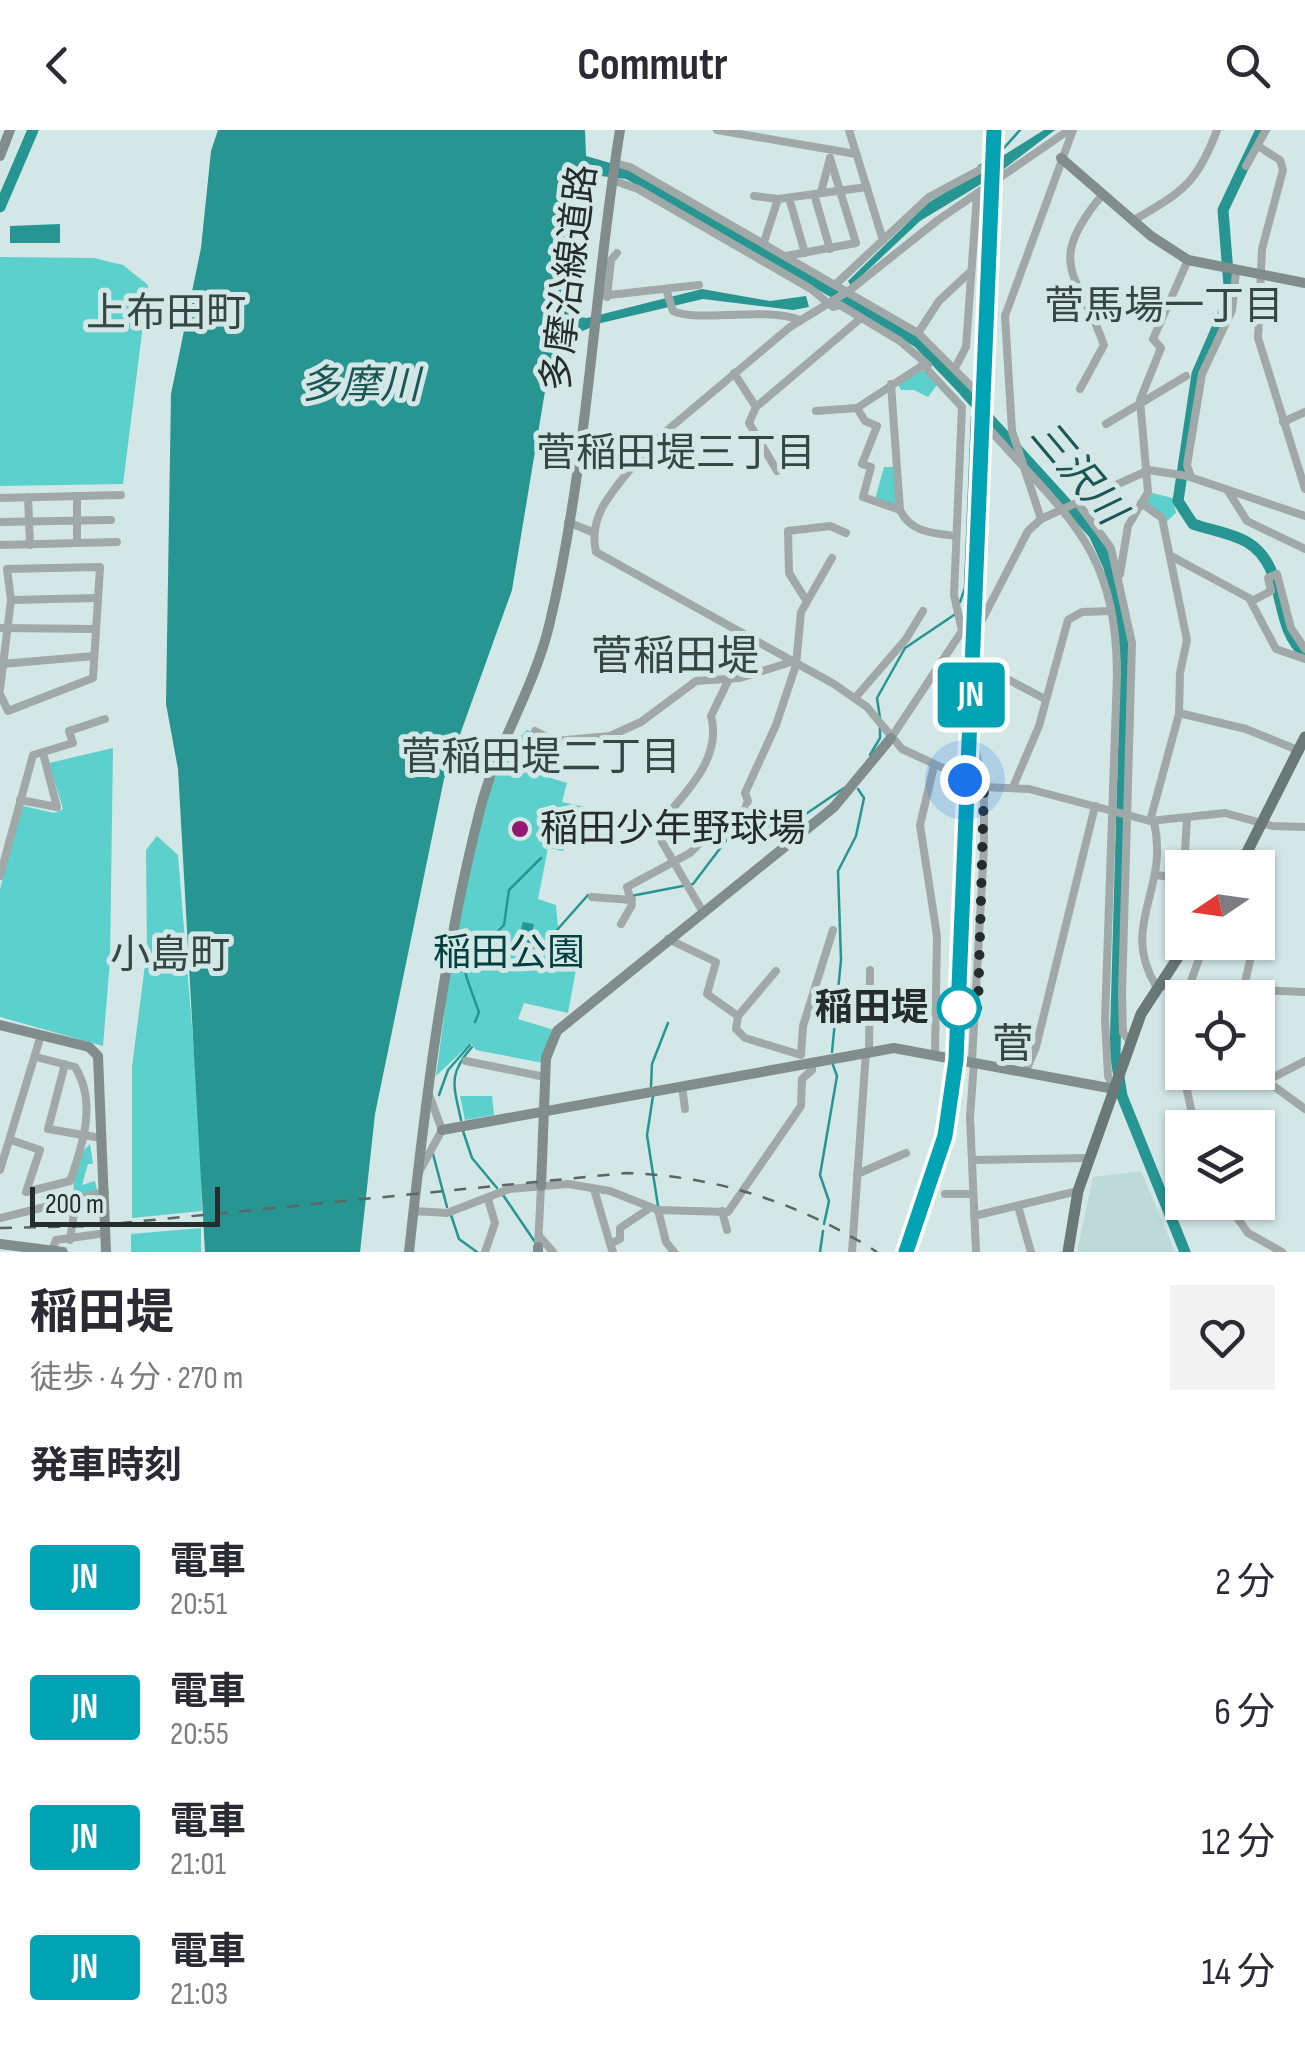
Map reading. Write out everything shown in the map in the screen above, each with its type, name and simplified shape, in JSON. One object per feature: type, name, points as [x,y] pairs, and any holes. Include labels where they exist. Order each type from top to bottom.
[{"type":"main road","points":[[1249,850],[1305,737]]},
{"type":"main road","points":[[1068,1252],[1078,1191],[1111,1088],[1156,986],[1175,960]]},
{"type":"street","points":[[1,151],[10,130]]},
{"type":"street","name":"多摩沿線道路","points":[[410,1252],[428,1092],[452,940],[480,811],[538,666],[568,522],[602,299],[620,130]]},
{"type":"street","points":[[716,130],[830,153],[856,154]]},
{"type":"street","points":[[849,130],[883,240]]},
{"type":"street","points":[[1040,519],[1012,431],[1005,316],[1071,130]]},
{"type":"street","points":[[1071,130],[977,194],[849,291],[800,320],[645,449],[609,495],[592,532],[596,552],[855,698],[892,738],[934,766],[984,787],[1013,787],[1152,821],[1225,814],[1305,827]]},
{"type":"street","points":[[1134,220],[1190,185],[1205,162],[1217,130]]},
{"type":"street","points":[[1246,166],[1266,130]]},
{"type":"street","points":[[1258,146],[1280,160],[1283,170],[1262,249],[1258,338],[1305,489]]},
{"type":"street","points":[[786,256],[856,243],[830,153]]},
{"type":"street","points":[[830,153],[818,193],[830,248]]},
{"type":"street","points":[[1061,158],[1188,260],[1232,272],[1305,283]]},
{"type":"street","points":[[615,164],[630,167],[918,333],[974,390]]},
{"type":"street","points":[[836,284],[928,198],[985,167]]},
{"type":"street","points":[[612,178],[638,189],[861,318],[911,350],[962,401]]},
{"type":"street","points":[[754,196],[778,199],[866,187]]},
{"type":"street","points":[[955,368],[966,347],[977,194]]},
{"type":"street","points":[[1080,388],[1104,345],[1076,288],[1071,247],[1077,225],[1103,194]]},
{"type":"street","points":[[789,198],[805,253]]},
{"type":"street","points":[[764,242],[778,199]]},
{"type":"street","points":[[772,217],[792,212]]},
{"type":"street","points":[[617,253],[602,299],[699,285]]},
{"type":"street","points":[[1120,574],[1128,526],[1148,492],[1140,400],[1162,348],[1153,339],[1188,260]]},
{"type":"street","points":[[1186,475],[1199,386],[1232,310],[1232,272]]},
{"type":"street","points":[[918,333],[922,320],[969,273]]},
{"type":"street","points":[[668,292],[672,311],[800,320]]},
{"type":"street","points":[[778,471],[748,423],[756,406],[861,318]]},
{"type":"street","points":[[553,1252],[538,1244],[547,1050],[557,1031],[834,807],[892,738],[962,632],[954,595],[962,407],[923,365],[857,408],[816,412]]},
{"type":"street","points":[[734,373],[756,406]]},
{"type":"street","points":[[1106,424],[1140,400],[1186,376]]},
{"type":"street","points":[[891,384],[900,510],[911,526],[956,536]]},
{"type":"street","points":[[857,408],[865,421],[877,426],[862,464],[871,467],[862,496],[900,510]]},
{"type":"street","points":[[1283,422],[1305,412]]},
{"type":"street","points":[[442,1130],[806,1060],[894,1048],[935,1052],[1111,1088],[1106,1020],[1118,674],[1110,611],[1099,562],[1062,509],[990,430]]},
{"type":"street","points":[[579,443],[645,449]]},
{"type":"street","points":[[976,1252],[970,1091],[978,1008],[984,787],[975,748],[979,626],[1003,575],[1040,519],[1149,470],[1186,475],[1305,516]]},
{"type":"street","points":[[1228,491],[1247,521],[1305,550]]},
{"type":"street","points":[[0,498],[120,495]]},
{"type":"street","points":[[77,496],[77,543]]},
{"type":"street","points":[[28,498],[30,545]]},
{"type":"street","points":[[1076,502],[1104,536],[1120,574],[1133,658],[1122,994],[1123,1033],[1131,1042]]},
{"type":"street","points":[[1141,503],[1162,518],[1186,626],[1179,713],[1152,821],[1160,852],[1157,875],[1140,942],[1141,960],[1156,986],[1165,988]]},
{"type":"street","points":[[0,522],[111,520]]},
{"type":"street","points":[[568,522],[592,532]]},
{"type":"street","points":[[806,600],[789,573],[788,531],[830,526],[846,533]]},
{"type":"street","points":[[0,546],[117,542]]},
{"type":"street","points":[[1172,556],[1252,601],[1276,650],[1305,659]]},
{"type":"street","points":[[621,924],[631,897],[627,887],[742,816],[748,802],[745,793],[771,738],[794,664],[800,612],[832,558]]},
{"type":"street","points":[[100,567],[93,678],[8,711],[0,692],[3,630],[10,600],[7,569],[100,567]]},
{"type":"street","points":[[1252,601],[1270,592],[1273,576],[1291,628],[1305,649]]},
{"type":"street","points":[[10,600],[98,598]]},
{"type":"street","points":[[855,698],[901,651],[923,611]]},
{"type":"street","points":[[1013,787],[1032,748],[1068,620],[1082,612],[1110,611]]},
{"type":"street","points":[[3,630],[96,629]]},
{"type":"street","points":[[2,664],[94,656]]},
{"type":"street","points":[[535,731],[555,741],[610,736],[641,722],[696,681],[730,679],[794,664]]},
{"type":"street","points":[[977,670],[992,671],[1045,698]]},
{"type":"street","points":[[702,912],[685,887],[658,824],[705,766],[714,729],[711,716],[730,679]]},
{"type":"street","points":[[1179,713],[1246,729],[1300,751]]},
{"type":"street","points":[[0,876],[30,758],[72,743],[69,732],[105,719]]},
{"type":"street","points":[[20,800],[57,807],[43,753]]},
{"type":"street","points":[[934,766],[920,825],[937,936],[935,1052]]},
{"type":"street","points":[[1026,1070],[1036,1048],[1095,806]]},
{"type":"street","points":[[1185,850],[1187,818]]},
{"type":"street","points":[[1157,875],[1165,876]]},
{"type":"street","points":[[592,897],[631,897]]},
{"type":"street","points":[[414,1211],[447,1213],[509,1189],[568,1184],[627,1196],[654,1209],[722,1211],[736,1204],[798,1112],[802,1079],[812,1070],[806,1060],[802,1026],[833,930]]},
{"type":"street","points":[[668,939],[716,962],[707,994],[738,1016]]},
{"type":"street","points":[[852,1252],[868,1052],[870,970]]},
{"type":"street","points":[[776,971],[738,1016],[736,1030],[745,1038],[806,1060]]},
{"type":"street","points":[[1275,992],[1305,992]]},
{"type":"street","points":[[0,1024],[90,1047],[98,1056],[106,1252]]},
{"type":"street","points":[[0,1170],[41,1035]]},
{"type":"street","points":[[26,1192],[70,1181],[85,1138],[85,1086],[75,1067],[36,1056]]},
{"type":"street","points":[[1275,1072],[1305,1061]]},
{"type":"street","points":[[466,1062],[545,1076]]},
{"type":"street","points":[[27,1211],[26,1192],[48,1130],[64,1064]]},
{"type":"street","points":[[682,1086],[685,1109]]},
{"type":"street","points":[[1275,1089],[1305,1109]]},
{"type":"street","points":[[419,1172],[442,1130],[428,1092]]},
{"type":"street","points":[[48,1130],[101,1138]]},
{"type":"street","points":[[11,1140],[40,1150]]},
{"type":"street","points":[[857,1174],[906,1153]]},
{"type":"street","points":[[972,1160],[1090,1158]]},
{"type":"street","points":[[594,1189],[611,1248],[620,1239],[620,1228],[654,1209]]},
{"type":"street","points":[[974,1216],[1078,1191]]},
{"type":"street","points":[[0,1218],[105,1192]]},
{"type":"street","points":[[945,1194],[973,1194]]},
{"type":"street","points":[[70,1240],[76,1199]]},
{"type":"street","points":[[485,1252],[494,1223],[488,1199]]},
{"type":"street","points":[[1018,1206],[1031,1252]]},
{"type":"street","points":[[654,1209],[666,1242],[674,1252]]},
{"type":"street","points":[[722,1211],[727,1230]]},
{"type":"street","points":[[1241,1220],[1256,1239],[1282,1252]]},
{"type":"street","points":[[0,1244],[58,1250],[56,1240],[106,1234]]},
{"type":"street","points":[[663,1252],[666,1242]]},
{"type":"shaded area","points":[[1141,1171],[1175,1252],[1077,1252],[1093,1177]]},
{"type":"green space","points":[[0,257],[94,258],[123,265],[148,285],[123,484],[0,486]]},
{"type":"green space","points":[[918,371],[925,371],[937,385],[928,397],[914,390],[901,390],[898,384]]},
{"type":"green space","points":[[884,467],[893,467],[897,506],[875,499]]},
{"type":"green space","points":[[1152,493],[1173,498],[1176,513],[1166,522],[1146,503]]},
{"type":"green space","name":"稲田公園","points":[[527,730],[559,742],[551,778],[567,783],[562,802],[585,807],[583,824],[563,851],[548,848],[538,899],[556,905],[559,939],[581,942],[568,1013],[524,1003],[518,1019],[554,1030],[543,1063],[476,1050],[471,1043],[436,1076],[454,943],[474,841],[488,795],[506,757]]},
{"type":"green space","points":[[113,748],[110,960],[103,1046],[0,1017],[0,890],[19,805],[54,813],[63,809],[49,763]]},
{"type":"green space","points":[[157,836],[178,855],[200,1125],[202,1211],[132,1218],[132,1067],[147,949],[146,850]]},
{"type":"green space","points":[[460,1096],[492,1096],[494,1115],[465,1120]]},
{"type":"green space","points":[[90,1144],[93,1164],[88,1164],[82,1185],[95,1181],[97,1190],[75,1198],[76,1169]]},
{"type":"green space","points":[[201,1228],[201,1252],[131,1252],[131,1234]]},
{"type":"water","name":"多摩川","points":[[218,130],[585,130],[586,156],[635,170],[912,332],[977,396],[975,410],[915,347],[626,179],[584,174],[565,306],[572,316],[587,318],[702,289],[770,301],[806,296],[809,307],[793,310],[703,299],[601,323],[571,336],[550,361],[512,590],[444,779],[375,1114],[360,1252],[205,1252],[178,769],[166,704],[171,394],[201,248],[211,151]]},
{"type":"water","points":[[1044,130],[1055,130],[996,175],[920,221],[851,286],[848,281],[928,203]]},
{"type":"water","points":[[60,224],[60,243],[10,243],[10,226]]},
{"type":"water","points":[[523,922],[534,924],[531,937],[541,943],[534,964],[525,961],[528,948],[517,943]]},
{"type":"waterway","points":[[0,207],[33,130]]},
{"type":"waterway","points":[[979,166],[996,157],[1020,130]]},
{"type":"waterway","points":[[1261,130],[1223,210],[1230,298],[1197,374],[1178,501],[1193,524],[1241,539],[1260,553],[1275,581],[1294,642],[1305,654]]},
{"type":"waterway","name":"三沢川","points":[[965,392],[1094,534],[1109,567],[1126,661],[1115,1052],[1122,1096],[1185,1252]]},
{"type":"waterway","points":[[960,602],[965,588],[972,417]]},
{"type":"waterway","points":[[964,697],[967,569]]},
{"type":"waterway","points":[[880,718],[877,698],[905,648],[954,615]]},
{"type":"waterway","points":[[870,755],[880,738],[880,726]]},
{"type":"waterway","points":[[631,896],[693,884],[731,834],[797,820],[844,788]]},
{"type":"waterway","points":[[832,1052],[841,960],[838,871],[856,836],[864,798],[858,789]]},
{"type":"waterway","points":[[475,1022],[479,1012],[466,975],[466,959],[504,925],[509,890],[541,858]]},
{"type":"waterway","points":[[557,930],[588,895]]},
{"type":"waterway","points":[[651,1086],[652,1064],[668,1023]]},
{"type":"waterway","points":[[439,1095],[448,1070],[470,1045]]},
{"type":"waterway","points":[[461,1120],[454,1081],[459,1065],[472,1047]]},
{"type":"waterway","points":[[824,1224],[829,1201],[820,1175],[837,1076],[833,1065]]},
{"type":"waterway","points":[[653,1096],[647,1135],[658,1206]]},
{"type":"waterway","points":[[463,1131],[472,1158],[497,1188]]},
{"type":"waterway","points":[[433,1154],[447,1207]]},
{"type":"waterway","points":[[503,1195],[535,1242]]},
{"type":"waterway","points":[[451,1215],[459,1239],[477,1252]]},
{"type":"waterway","points":[[820,1252],[823,1231]]},
{"type":"railway","points":[[902,1252],[941,1136],[953,1056],[990,130]]},
{"type":"railway","points":[[0,1228],[92,1226],[626,1173],[693,1180],[757,1195],[818,1219],[877,1252]]},
{"type":"train","name":"JN","points":[[906,1252],[923,1212],[945,1136],[956,1060],[994,130]]},
{"type":"place","name":"稲田少年野球場","points":[[520,829]]},
{"type":"place","name":"稲田堤","points":[[959,1008]]},
{"type":"district","name":"菅馬場一丁目","points":[[1164,307]]},
{"type":"district","name":"上布田町","points":[[166,314]]},
{"type":"district","name":"菅稲田堤三丁目","points":[[676,454]]},
{"type":"district","name":"菅稲田堤","points":[[675,657]]},
{"type":"district","name":"菅稲田堤二丁目","points":[[541,758]]},
{"type":"district","name":"小島町","points":[[170,956]]},
{"type":"district","name":"菅","points":[[1013,1045]]},
{"type":"route","points":[[959,1008],[978,1008],[984,847],[984,787],[965,780]]}]
